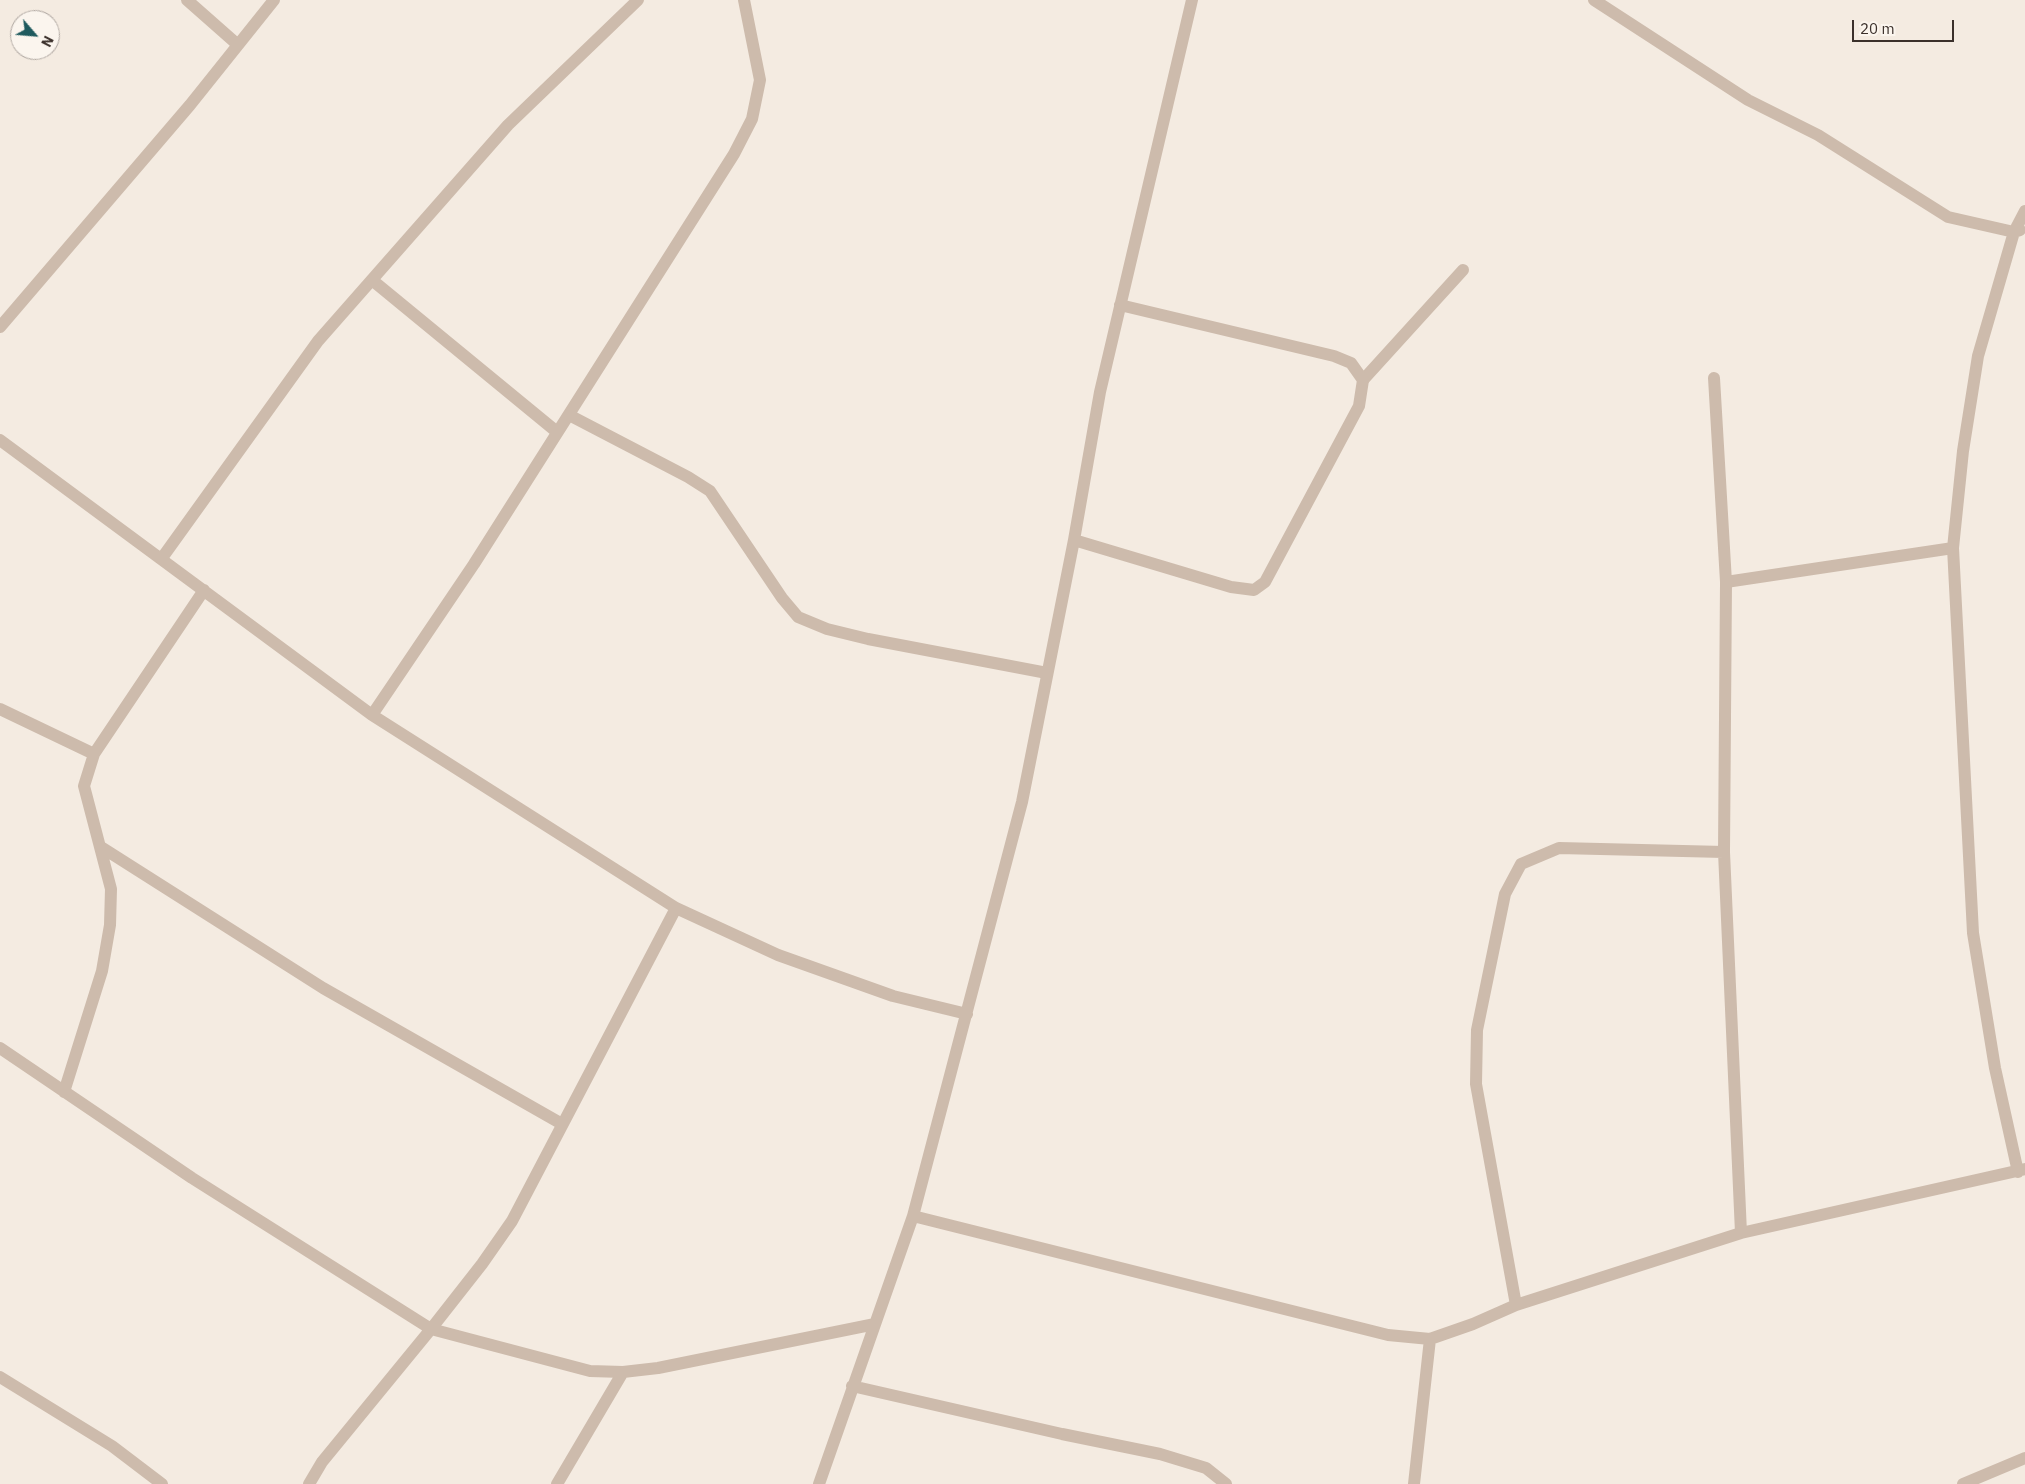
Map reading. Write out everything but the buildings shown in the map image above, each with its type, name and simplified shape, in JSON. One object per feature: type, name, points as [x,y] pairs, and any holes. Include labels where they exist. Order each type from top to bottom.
[{"type":"street","points":[[187,0],[238,45]]},
{"type":"street","points":[[0,327],[190,105],[274,0]]},
{"type":"street","points":[[162,558],[318,341],[508,125],[638,0]]},
{"type":"street","points":[[372,715],[474,564],[734,154],[752,119],[760,80],[744,0]]},
{"type":"street","points":[[819,1484],[913,1216],[1022,802],[1074,540],[1100,392],[1192,0]]},
{"type":"street","points":[[1595,0],[1748,100],[1818,135],[1948,217],[2020,230]]},
{"type":"street","points":[[913,1216],[1388,1335],[1430,1339],[1473,1324],[1516,1305],[1741,1233],[2022,1170],[1995,1068],[1973,933],[1953,548],[1963,451],[1978,356],[2025,212]]},
{"type":"street","points":[[1074,540],[1232,587],[1254,590],[1265,582],[1359,406],[1363,380],[1463,270]]},
{"type":"street","points":[[372,280],[557,432]]},
{"type":"street","points":[[1120,305],[1334,356],[1351,362],[1363,380]]},
{"type":"street","points":[[1714,378],[1726,582],[1724,852],[1741,1233]]},
{"type":"street","points":[[569,414],[688,477],[710,491],[782,598],[798,616],[828,629],[868,639],[1047,673]]},
{"type":"street","points":[[0,440],[372,715],[676,908],[778,955],[893,996],[967,1014]]},
{"type":"street","points":[[1726,582],[1953,548]]},
{"type":"street","points":[[64,1092],[102,970],[110,925],[111,890],[84,786],[94,754],[204,590]]},
{"type":"street","points":[[0,709],[94,754]]},
{"type":"street","points":[[101,847],[323,988],[562,1124]]},
{"type":"street","points":[[1516,1305],[1476,1084],[1478,1030],[1505,894],[1521,864],[1559,848],[1724,852]]},
{"type":"street","points":[[309,1484],[322,1462],[431,1329],[482,1264],[512,1221],[676,908]]},
{"type":"street","points":[[0,1048],[192,1178],[431,1329],[590,1371],[623,1372],[658,1368],[875,1324]]},
{"type":"street","points":[[1414,1484],[1430,1339]]},
{"type":"street","points":[[557,1484],[623,1372]]},
{"type":"street","points":[[0,1377],[112,1446],[162,1484]]},
{"type":"street","points":[[852,1386],[1062,1434],[1160,1454],[1206,1468],[1226,1484]]},
{"type":"street","points":[[1963,1484],[2025,1458]]}]
